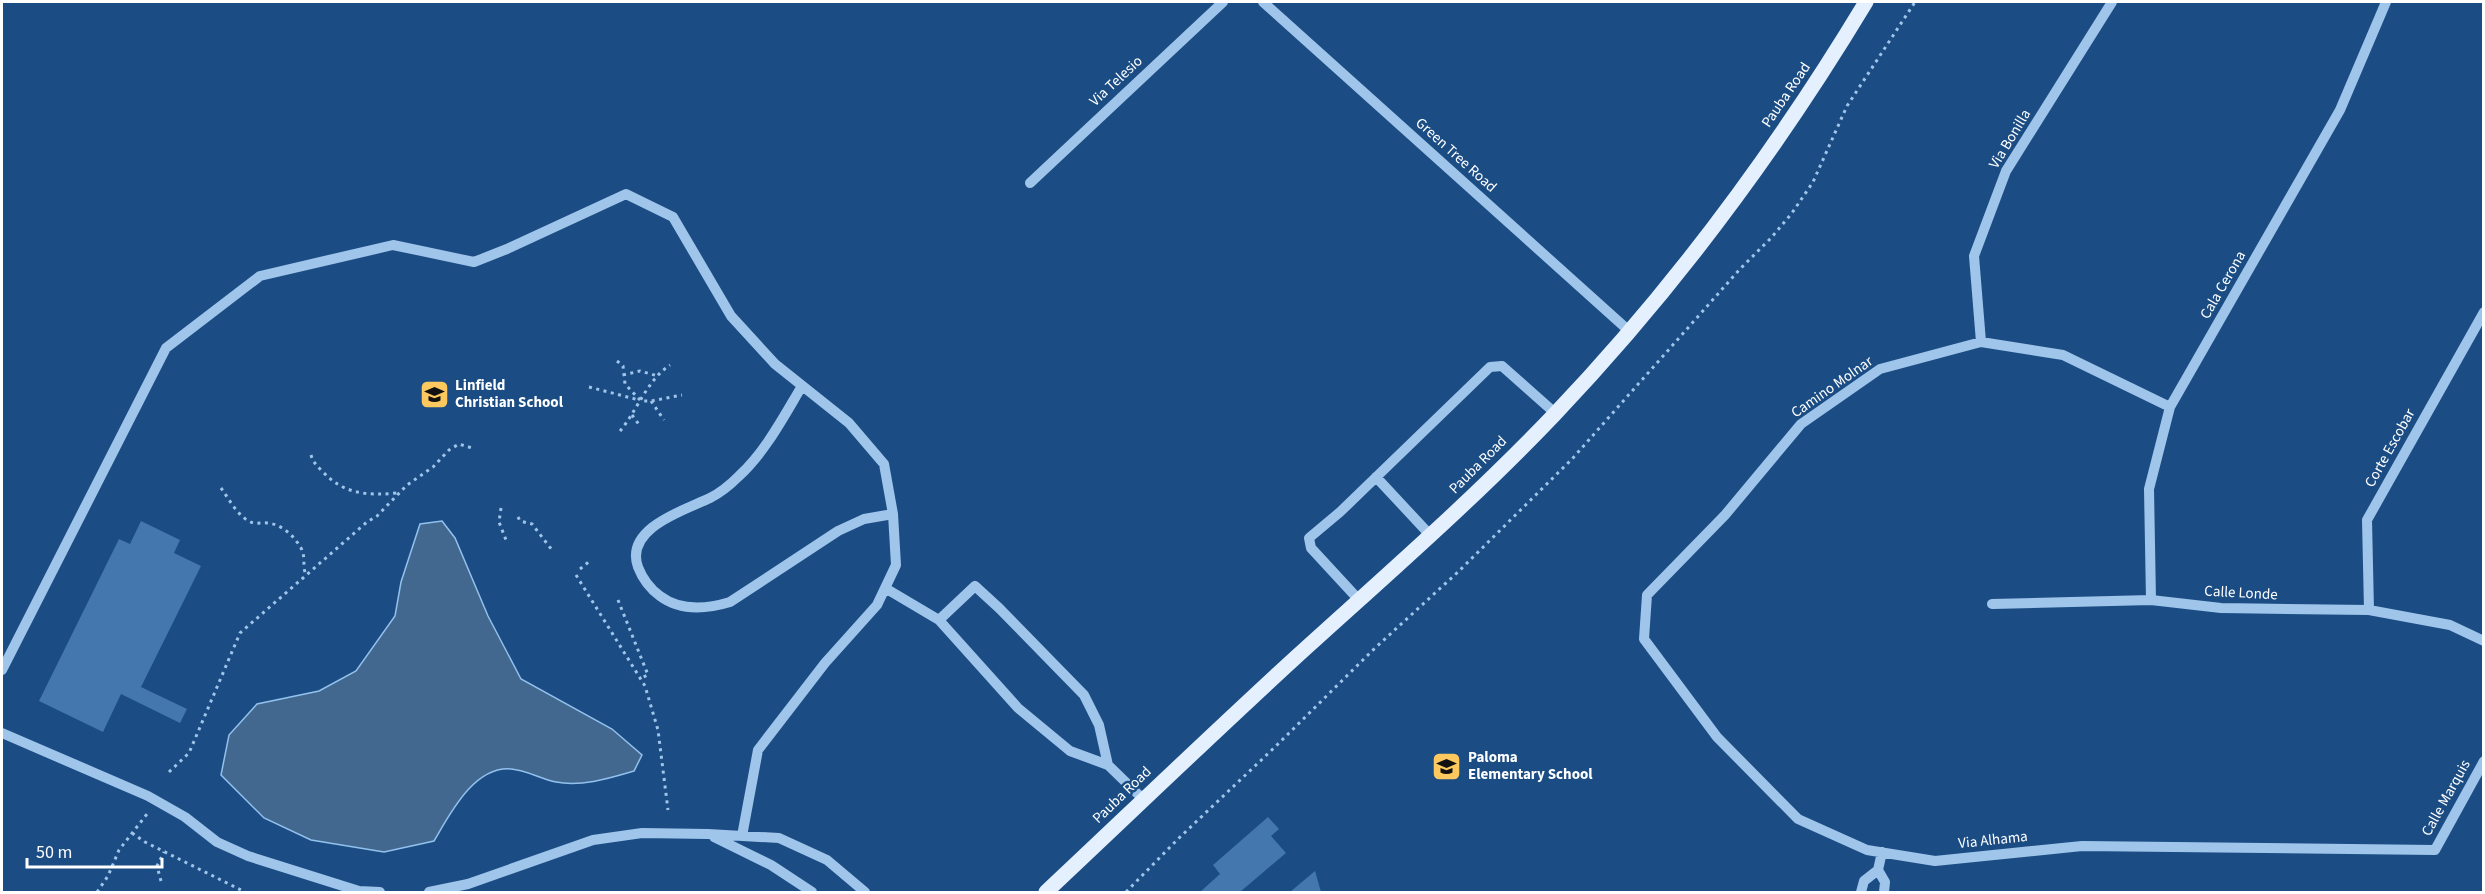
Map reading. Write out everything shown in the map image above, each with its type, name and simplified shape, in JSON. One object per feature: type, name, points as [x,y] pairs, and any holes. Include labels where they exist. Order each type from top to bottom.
[{"type":"main road","name":"Pauba Road","points":[[1046,892],[1143,799],[1431,536],[1555,413],[1628,330],[1708,232],[1780,137],[1821,77],[1866,2]]},
{"type":"street","name":"Via Telesio","points":[[1030,183],[1223,2]]},
{"type":"street","name":"Green Tree Road","points":[[1263,2],[1628,330]]},
{"type":"street","name":"Via Bonilla","points":[[1981,342],[1974,256],[2006,171],[2112,2]]},
{"type":"street","name":"Cala Cerona","points":[[2151,600],[2149,489],[2170,407],[2340,110],[2386,2]]},
{"type":"street","points":[[2,670],[166,348],[260,276],[393,245],[474,262],[626,194],[673,217],[731,316],[775,364],[849,423],[884,464],[893,514],[896,565],[877,605],[825,663],[758,750],[742,836]]},
{"type":"street","name":"Corte Escobar","points":[[2369,610],[2367,520],[2484,312]]},
{"type":"street","name":"Camino Molnar","points":[[1644,639],[1647,595],[1725,515],[1801,424],[1880,369],[1981,342],[2063,355],[2170,407]]},
{"type":"street","points":[[1359,600],[1311,548],[1309,538],[1490,367],[1502,366],[1555,413]]},
{"type":"street","points":[[802,386],[765,445],[740,476],[712,497],[681,509],[657,523],[638,545],[637,563],[643,580],[652,591],[668,603],[711,608],[730,602],[838,531],[864,519],[893,514]]},
{"type":"street","points":[[1376,477],[1431,536]]},
{"type":"street","points":[[939,620],[975,586],[1084,695],[1099,725],[1108,765]]},
{"type":"street","points":[[885,588],[939,620],[1018,708],[1070,751],[1108,765],[1143,799]]},
{"type":"street","name":"Calle Londe","points":[[1992,604],[2151,600],[2220,608],[2369,610],[2450,625],[2484,641]]},
{"type":"street","name":"Via Alhama","points":[[1644,639],[1717,737],[1798,819],[1867,850],[1935,861],[2082,846],[2435,850]]},
{"type":"street","points":[[2,733],[148,796],[185,817],[217,842],[248,855],[359,891],[380,892]]},
{"type":"street","name":"Calle Marquis","points":[[2435,850],[2484,761]]},
{"type":"street","points":[[429,892],[468,884],[593,840],[642,833],[779,838],[827,860],[865,892]]},
{"type":"street","points":[[708,834],[771,865],[812,892]]},
{"type":"street","points":[[1861,892],[1864,881],[1878,870],[1882,852]]},
{"type":"street","points":[[1878,870],[1885,882],[1884,892]]},
{"type":"path","points":[[1126,892],[1572,459],[1740,269],[1771,238],[1792,213],[1813,182],[1847,106],[1915,2]]},
{"type":"path","points":[[617,362],[623,366],[625,384],[641,400]]},
{"type":"path","points":[[620,431],[658,376],[670,365]]},
{"type":"path","points":[[623,375],[640,371],[658,376]]},
{"type":"path","points":[[589,387],[651,401],[682,395]]},
{"type":"path","points":[[651,401],[664,420]]},
{"type":"path","points":[[632,415],[640,426]]},
{"type":"path","points":[[169,771],[189,753],[240,633],[257,621],[366,522],[377,516],[399,493],[433,467],[449,450],[459,444],[472,448]]},
{"type":"path","points":[[311,455],[313,461],[332,482],[344,489],[377,495],[399,493]]},
{"type":"path","points":[[221,489],[247,521],[268,522],[284,529],[301,548],[306,575]]},
{"type":"path","points":[[501,508],[499,522],[506,540]]},
{"type":"path","points":[[518,517],[520,521],[532,524],[552,550]]},
{"type":"path","points":[[580,569],[591,560]]},
{"type":"path","points":[[576,575],[648,695],[658,730],[668,810]]},
{"type":"path","points":[[618,600],[648,675],[640,679]]},
{"type":"path","points":[[97,892],[108,876],[119,850],[147,814]]},
{"type":"path","points":[[132,833],[164,852],[245,892]]},
{"type":"path","points":[[161,882],[157,866],[164,852]]},
{"type":"water","points":[[442,521],[455,538],[488,616],[521,679],[612,729],[642,755],[634,771],[596,781],[566,783],[517,770],[498,770],[475,783],[465,794],[434,841],[384,852],[311,840],[264,818],[221,775],[229,735],[257,704],[319,691],[356,671],[395,616],[401,582],[420,524]]},
{"type":"building","points":[[141,521],[180,540],[174,553],[201,566],[141,687],[187,709],[180,723],[121,694],[103,732],[39,701],[119,539],[130,544]]},
{"type":"building","points":[[1268,817],[1279,829],[1271,836],[1286,853],[1240,892],[1200,892],[1220,874],[1213,865]]},
{"type":"building","points":[[1315,871],[1321,892],[1290,892]]},
{"type":"place","name":"Linfield Christian School","points":[[434,394]]},
{"type":"place","name":"Paloma Elementary School","points":[[1447,766]]}]
